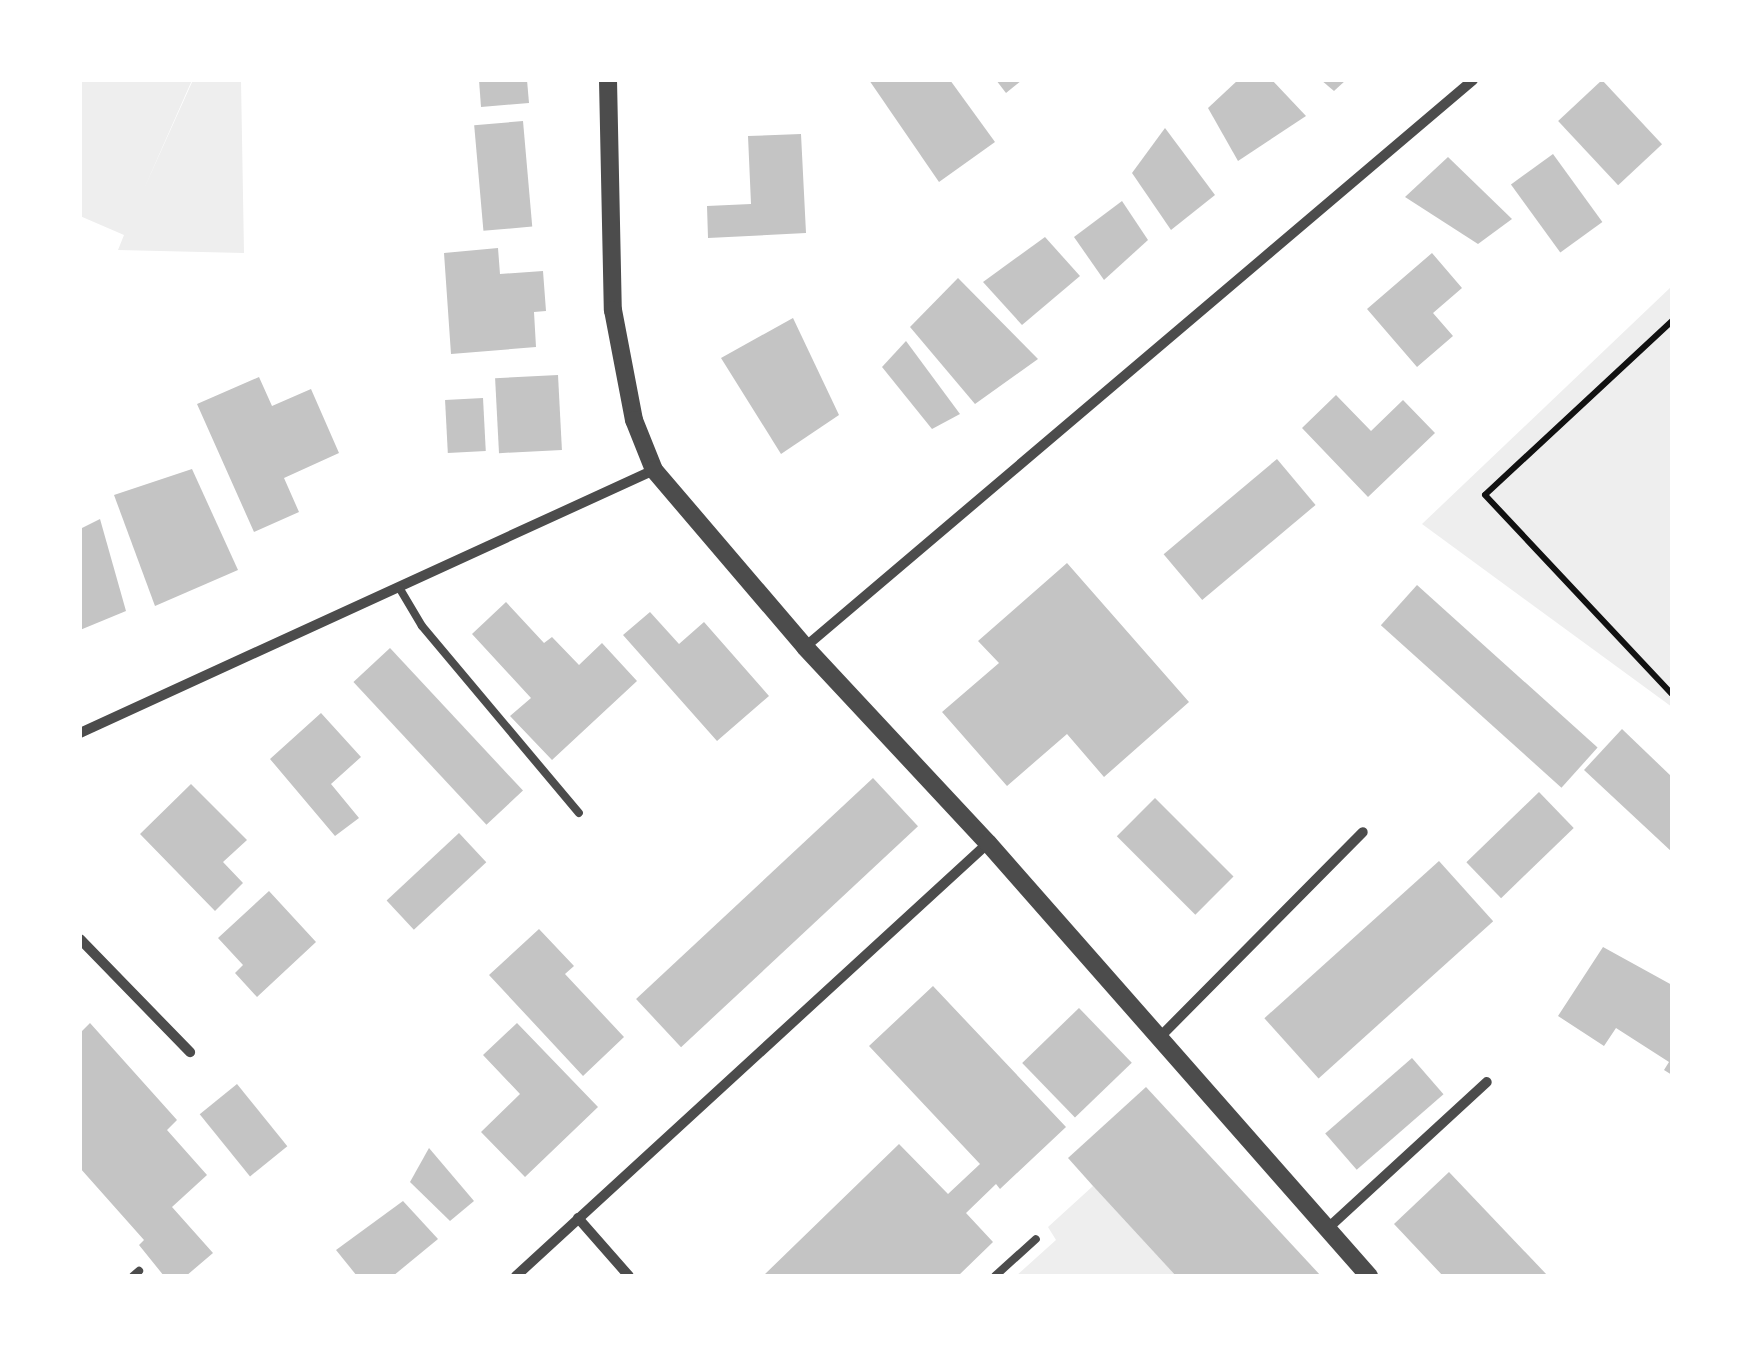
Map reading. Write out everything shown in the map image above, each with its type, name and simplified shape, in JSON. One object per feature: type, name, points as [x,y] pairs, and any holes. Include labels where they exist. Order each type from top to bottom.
[{"type":"street","points":[[608,80],[614,310],[634,420],[654,470],[805,647],[988,843],[1369,1276]]},
{"type":"street","points":[[805,647],[1473,80]]},
{"type":"street","points":[[80,733],[654,470]]},
{"type":"street","points":[[1158,1040],[1363,832]]},
{"type":"street","points":[[516,1276],[988,843]]},
{"type":"street","points":[[80,938],[190,1052]]},
{"type":"street","points":[[1327,1228],[1487,1082]]},
{"type":"street","points":[[578,1218],[629,1276]]},
{"type":"lane","points":[[400,589],[422,626],[579,813]]},
{"type":"lane","points":[[995,1276],[1036,1239]]},
{"type":"path","points":[[1672,321],[1485,494],[1672,694]]},
{"type":"shaded area","points":[[80,80],[192,80],[143,191],[193,80],[241,80],[244,253],[118,250],[124,235],[80,216]]},
{"type":"shaded area","points":[[1672,286],[1672,707],[1422,524]]},
{"type":"shaded area","points":[[1093,1186],[1176,1276],[1016,1276],[1056,1240],[1048,1227]]},
{"type":"building","points":[[479,80],[527,80],[529,103],[481,107]]},
{"type":"building","points":[[869,80],[950,80],[995,142],[939,182]]},
{"type":"building","points":[[996,80],[1022,80],[1006,93]]},
{"type":"building","points":[[1238,80],[1272,80],[1306,116],[1238,161],[1208,108]]},
{"type":"building","points":[[1321,80],[1346,80],[1334,91]]},
{"type":"building","points":[[1602,80],[1662,144],[1618,185],[1558,121]]},
{"type":"building","points":[[523,121],[532,227],[483,231],[474,125]]},
{"type":"building","points":[[1165,128],[1215,195],[1171,230],[1132,173]]},
{"type":"building","points":[[801,134],[806,233],[708,238],[707,206],[751,204],[748,136]]},
{"type":"building","points":[[1553,154],[1602,222],[1560,253],[1511,185]]},
{"type":"building","points":[[1448,157],[1512,219],[1478,244],[1405,197]]},
{"type":"building","points":[[1122,201],[1148,240],[1104,280],[1074,237]]},
{"type":"building","points":[[1045,237],[1080,276],[1022,325],[983,282]]},
{"type":"building","points":[[498,248],[500,274],[543,271],[546,311],[534,312],[536,347],[451,354],[444,253]]},
{"type":"building","points":[[1432,253],[1462,288],[1433,313],[1453,336],[1417,367],[1367,309]]},
{"type":"building","points":[[958,278],[1038,359],[975,404],[910,327]]},
{"type":"building","points":[[793,318],[839,415],[781,454],[721,358]]},
{"type":"building","points":[[906,341],[960,414],[932,429],[882,367]]},
{"type":"building","points":[[558,375],[562,450],[499,453],[495,378]]},
{"type":"building","points":[[259,377],[272,406],[311,389],[339,453],[284,478],[299,512],[254,532],[197,404]]},
{"type":"building","points":[[1336,395],[1371,431],[1403,400],[1435,433],[1368,497],[1302,428]]},
{"type":"building","points":[[483,398],[486,451],[448,453],[445,400]]},
{"type":"building","points":[[1277,459],[1316,505],[1202,600],[1164,554]]},
{"type":"building","points":[[192,469],[238,570],[155,606],[114,495]]},
{"type":"building","points":[[100,519],[126,611],[80,630],[80,529]]},
{"type":"building","points":[[1067,563],[1189,702],[1104,777],[1067,734],[1007,786],[942,712],[999,663],[978,641]]},
{"type":"building","points":[[1417,585],[1598,748],[1561,788],[1381,625]]},
{"type":"building","points":[[506,602],[544,643],[552,637],[579,665],[602,643],[637,681],[552,760],[510,716],[531,698],[472,634]]},
{"type":"building","points":[[650,612],[679,644],[704,622],[769,696],[717,741],[623,635]]},
{"type":"building","points":[[390,648],[523,791],[486,825],[353,682]]},
{"type":"building","points":[[321,713],[361,757],[331,784],[359,818],[335,836],[270,759]]},
{"type":"building","points":[[1622,729],[1672,777],[1672,852],[1584,770]]},
{"type":"building","points":[[873,778],[918,826],[681,1047],[636,999]]},
{"type":"building","points":[[191,784],[247,840],[223,862],[243,883],[215,911],[140,834]]},
{"type":"building","points":[[1539,792],[1574,828],[1501,898],[1466,862]]},
{"type":"building","points":[[1155,798],[1233,876],[1195,915],[1117,836]]},
{"type":"building","points":[[459,833],[486,862],[414,930],[387,901]]},
{"type":"building","points":[[1439,861],[1493,921],[1319,1078],[1264,1018]]},
{"type":"building","points":[[269,891],[316,942],[257,997],[235,973],[243,965],[218,938]]},
{"type":"building","points":[[539,929],[574,966],[565,974],[624,1037],[583,1076],[489,975]]},
{"type":"building","points":[[1603,947],[1672,985],[1672,1075],[1664,1070],[1669,1062],[1616,1028],[1604,1046],[1558,1016]]},
{"type":"building","points":[[933,986],[1066,1127],[1000,1189],[996,1184],[966,1213],[993,1242],[958,1276],[763,1276],[899,1144],[948,1194],[980,1164],[869,1046]]},
{"type":"building","points":[[1079,1008],[1132,1063],[1075,1118],[1022,1063]]},
{"type":"building","points":[[90,1023],[177,1120],[167,1130],[207,1175],[172,1207],[213,1253],[186,1276],[164,1276],[139,1245],[144,1240],[80,1168],[80,1033]]},
{"type":"building","points":[[517,1023],[598,1107],[525,1177],[481,1132],[520,1094],[483,1055]]},
{"type":"building","points":[[1412,1058],[1443,1094],[1357,1170],[1325,1133]]},
{"type":"building","points":[[237,1084],[287,1146],[250,1176],[200,1114]]},
{"type":"building","points":[[1146,1087],[1321,1276],[1176,1276],[1068,1158]]},
{"type":"building","points":[[429,1148],[474,1201],[450,1221],[410,1182]]},
{"type":"building","points":[[1449,1172],[1548,1276],[1443,1276],[1394,1224]]},
{"type":"building","points":[[403,1201],[438,1239],[393,1276],[357,1276],[336,1250]]}]
